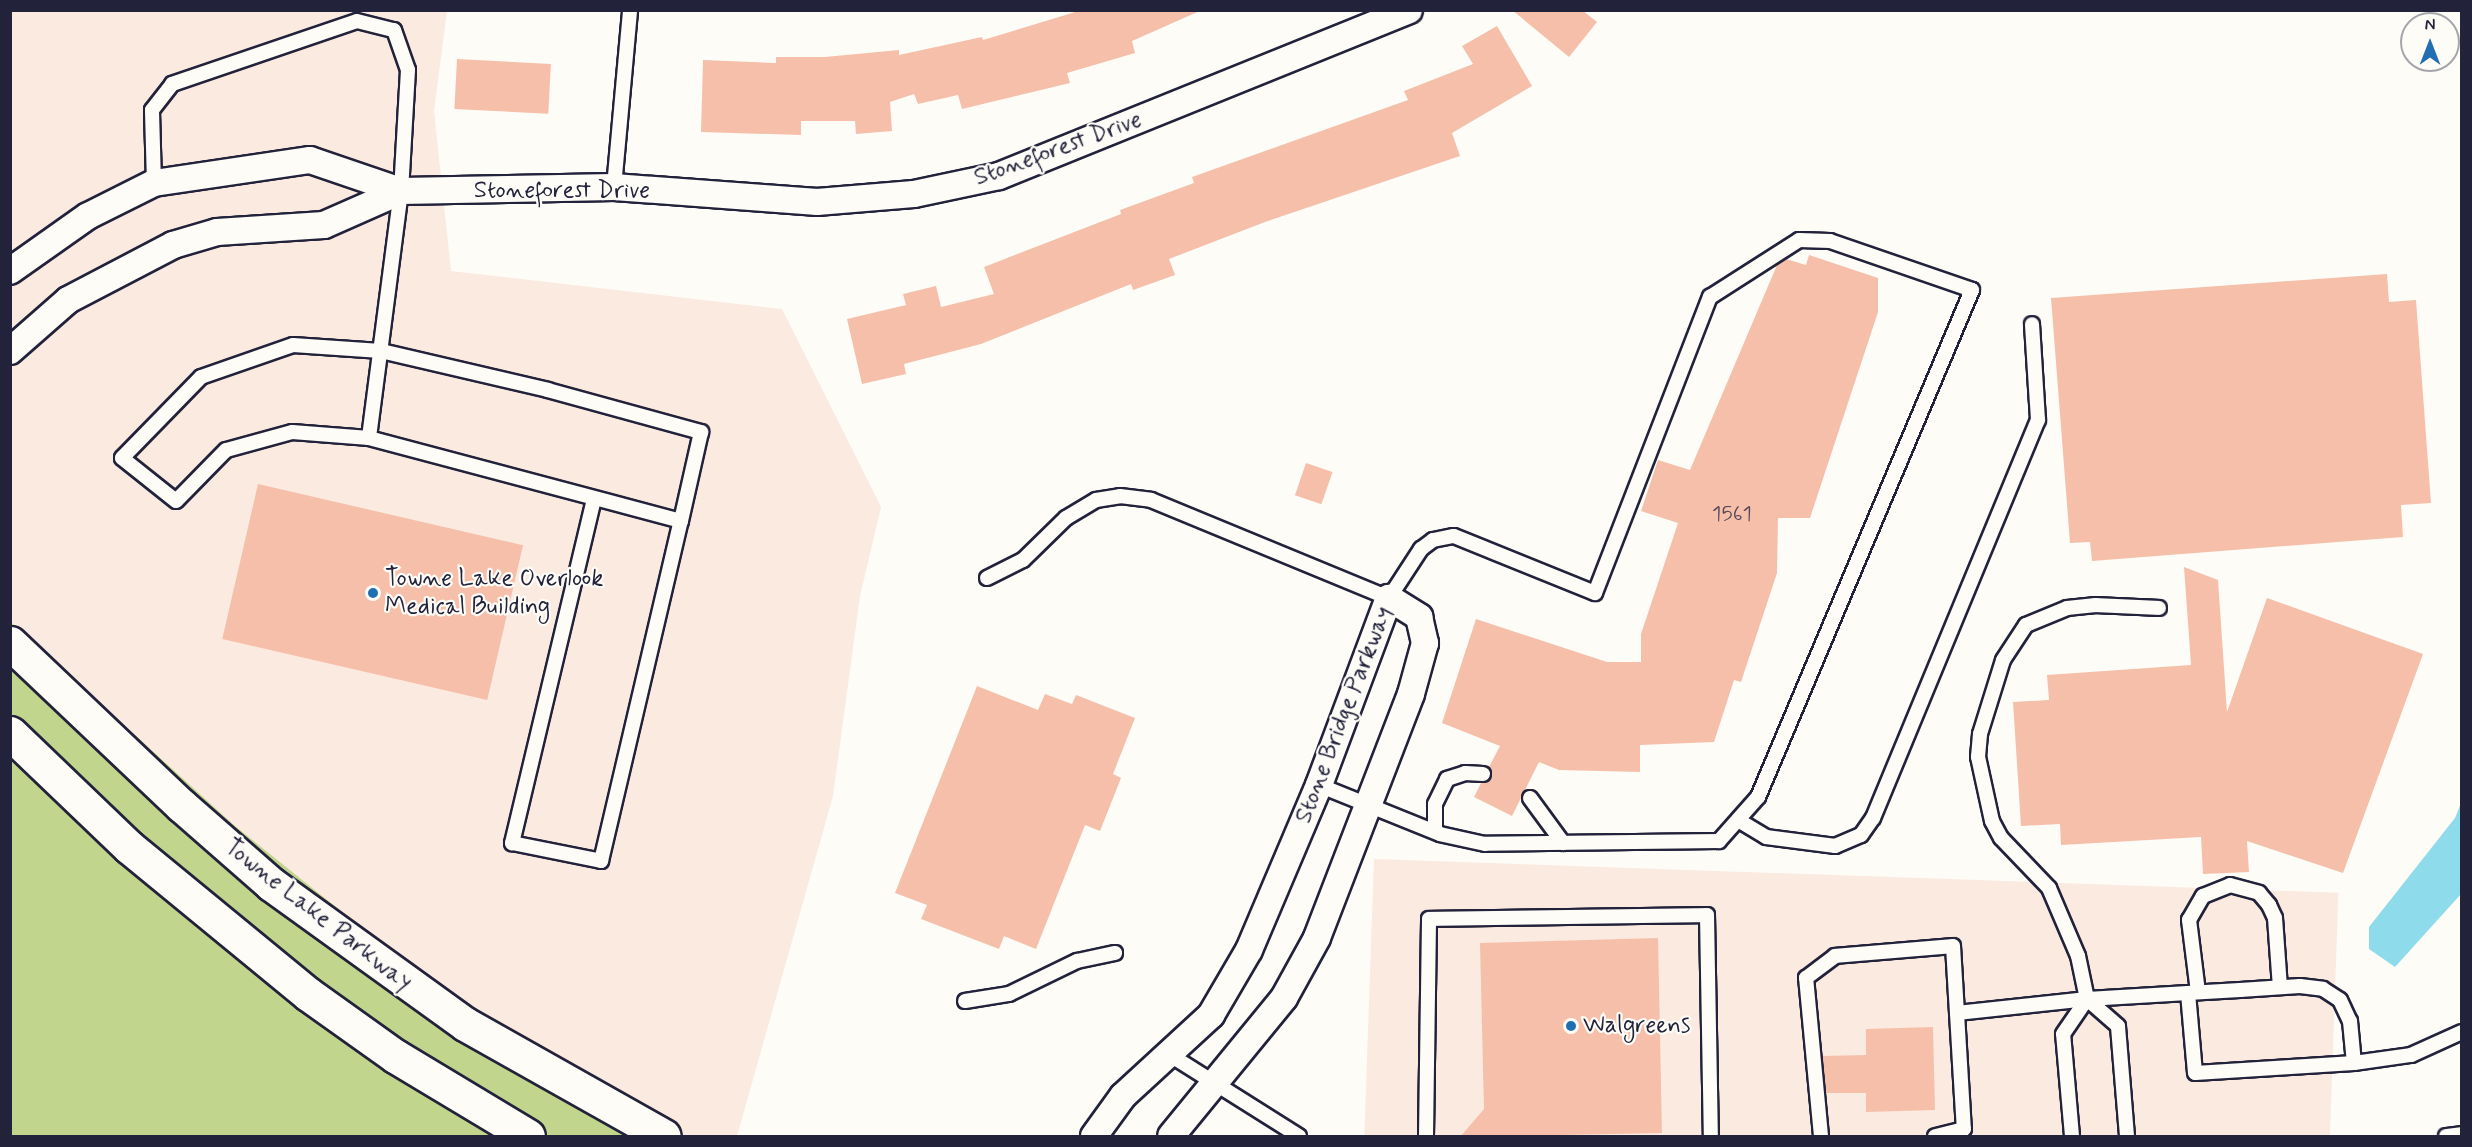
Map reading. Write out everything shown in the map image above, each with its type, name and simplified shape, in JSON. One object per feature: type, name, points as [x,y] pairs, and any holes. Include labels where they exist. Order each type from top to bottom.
[{"type":"main road","name":"Towne Lake Parkway","points":[[10,643],[182,806],[271,884],[465,1024],[664,1137]]},
{"type":"main road","points":[[10,733],[129,847],[280,972],[395,1056],[528,1137]]},
{"type":"street","name":"Stoneforest Drive","points":[[10,271],[88,216],[154,183],[310,160],[401,191],[614,187],[817,202],[915,194],[988,178],[1409,10]]},
{"type":"street","name":"Stoneforest Drive","points":[[10,351],[68,300],[173,245],[217,232],[324,225],[401,191]]},
{"type":"street","name":"Stone Bridge Parkway","points":[[1094,1137],[1122,1096],[1211,1015],[1249,950],[1319,785],[1389,598],[1419,617],[1425,643],[1412,694],[1317,938],[1284,998],[1217,1084],[1171,1137]]},
{"type":"lane","points":[[614,187],[630,10]]},
{"type":"lane","points":[[154,183],[152,110],[172,84],[357,21],[393,30],[408,70],[401,191],[369,438]]},
{"type":"lane","points":[[987,578],[1023,560],[1066,518],[1096,500],[1120,496],[1150,500],[1389,598],[1421,549],[1433,540],[1454,536],[1595,593],[1710,297],[1799,240],[1830,241],[1972,290],[1758,796],[1719,841],[1485,844],[1435,831],[1319,785]]},
{"type":"lane","points":[[1738,820],[1767,837],[1835,846],[1862,835],[1873,818],[2038,420],[2031,324]]},
{"type":"lane","points":[[594,499],[512,843],[601,861],[702,432],[548,390],[381,351],[293,345],[201,377],[122,458],[176,501],[226,450],[292,432],[369,438],[681,521]]},
{"type":"lane","points":[[2127,1137],[2118,1026],[2087,999],[2074,947],[2049,888],[2001,838],[1992,821],[1978,757],[1984,710],[2002,660],[2026,625],[2045,614],[2077,607],[2160,608]]},
{"type":"lane","points":[[1435,831],[1435,804],[1447,779],[1465,773],[1483,774]]},
{"type":"lane","points":[[1530,798],[1563,843]]},
{"type":"lane","points":[[2280,987],[2275,918],[2269,905],[2259,893],[2230,885],[2203,896],[2189,921],[2195,1073],[2354,1063],[2411,1055],[2462,1032]]},
{"type":"lane","points":[[1426,1137],[1429,919],[1707,915],[1711,1137]]},
{"type":"lane","points":[[1821,1137],[1806,978],[1835,956],[1953,946],[1964,1129],[1935,1137]]},
{"type":"lane","points":[[965,1002],[1010,994],[1077,961],[1115,953]]},
{"type":"lane","points":[[1957,1013],[2087,999],[2280,987],[2323,989],[2340,1000],[2350,1020],[2354,1063]]},
{"type":"lane","points":[[2072,1137],[2063,1034],[2087,999]]},
{"type":"lane","points":[[1167,1053],[1299,1137]]},
{"type":"lane","points":[[2446,1137],[2462,1134]]},
{"type":"shaded area","points":[[10,11],[447,11],[434,111],[451,271],[782,309],[881,507],[860,596],[833,796],[737,1136],[686,1136],[553,1081],[235,826],[11,621]]},
{"type":"shaded area","points":[[1374,859],[2338,893],[2330,1136],[1364,1136]]},
{"type":"green space","points":[[10,621],[235,826],[553,1081],[686,1136],[11,1136]]},
{"type":"water","points":[[2461,803],[2461,894],[2395,967],[2369,949],[2369,927],[2455,818]]},
{"type":"building","points":[[1082,10],[1202,10],[1132,41],[1135,53],[1067,73],[1070,83],[962,109],[958,95],[918,104],[914,94],[890,102],[892,131],[856,134],[855,121],[801,121],[801,135],[701,132],[703,60],[776,63],[776,57],[825,57],[899,50],[899,55],[982,37],[983,40]]},
{"type":"building","points":[[1512,10],[1582,10],[1597,22],[1569,57]]},
{"type":"building","points":[[1497,26],[1532,86],[1452,133],[1460,156],[1265,222],[1169,259],[1175,275],[1133,290],[1131,284],[981,344],[904,364],[906,374],[862,384],[847,319],[906,305],[903,294],[936,286],[941,307],[994,294],[984,267],[1121,214],[1120,210],[1194,183],[1192,177],[1408,100],[1404,91],[1473,64],[1462,46]]},
{"type":"building","points":[[457,59],[551,64],[548,114],[454,109]]},
{"type":"building","points":[[1809,255],[1878,278],[1878,312],[1810,518],[1778,518],[1777,573],[1741,682],[1734,680],[1714,742],[1640,745],[1640,772],[1559,770],[1539,762],[1512,816],[1474,797],[1481,783],[1491,778],[1489,767],[1500,746],[1442,723],[1476,619],[1607,662],[1641,662],[1641,634],[1678,523],[1641,511],[1658,460],[1690,470],[1777,265],[1786,259],[1806,265]]},
{"type":"building","points":[[2387,274],[2389,302],[2416,300],[2431,503],[2401,505],[2403,537],[2092,561],[2090,542],[2070,543],[2051,298]]},
{"type":"building","points":[[1306,463],[1332,472],[1321,504],[1295,495]]},
{"type":"building","name":"Towne Lake Overlook Medical Building","points":[[258,484],[523,545],[487,700],[222,639]]},
{"type":"building","points":[[2184,567],[2218,580],[2227,712],[2267,598],[2423,654],[2343,873],[2247,841],[2249,872],[2203,874],[2201,837],[2061,845],[2060,824],[2021,826],[2013,702],[2049,700],[2047,675],[2191,665]]},
{"type":"building","points":[[977,686],[1038,710],[1045,694],[1072,704],[1076,695],[1135,718],[1113,774],[1121,778],[1100,831],[1085,825],[1036,949],[1004,936],[999,949],[921,919],[927,905],[895,893]]},
{"type":"building","name":"Walgreens","points":[[1658,938],[1662,1133],[1460,1137],[1484,1109],[1480,943]]},
{"type":"building","points":[[1933,1027],[1935,1110],[1866,1112],[1866,1093],[1826,1093],[1822,1056],[1866,1055],[1866,1029]]},
{"type":"place","name":"Towne Lake Overlook Medical Building","points":[[373,593]]},
{"type":"place","name":"Walgreens","points":[[1571,1026]]}]
